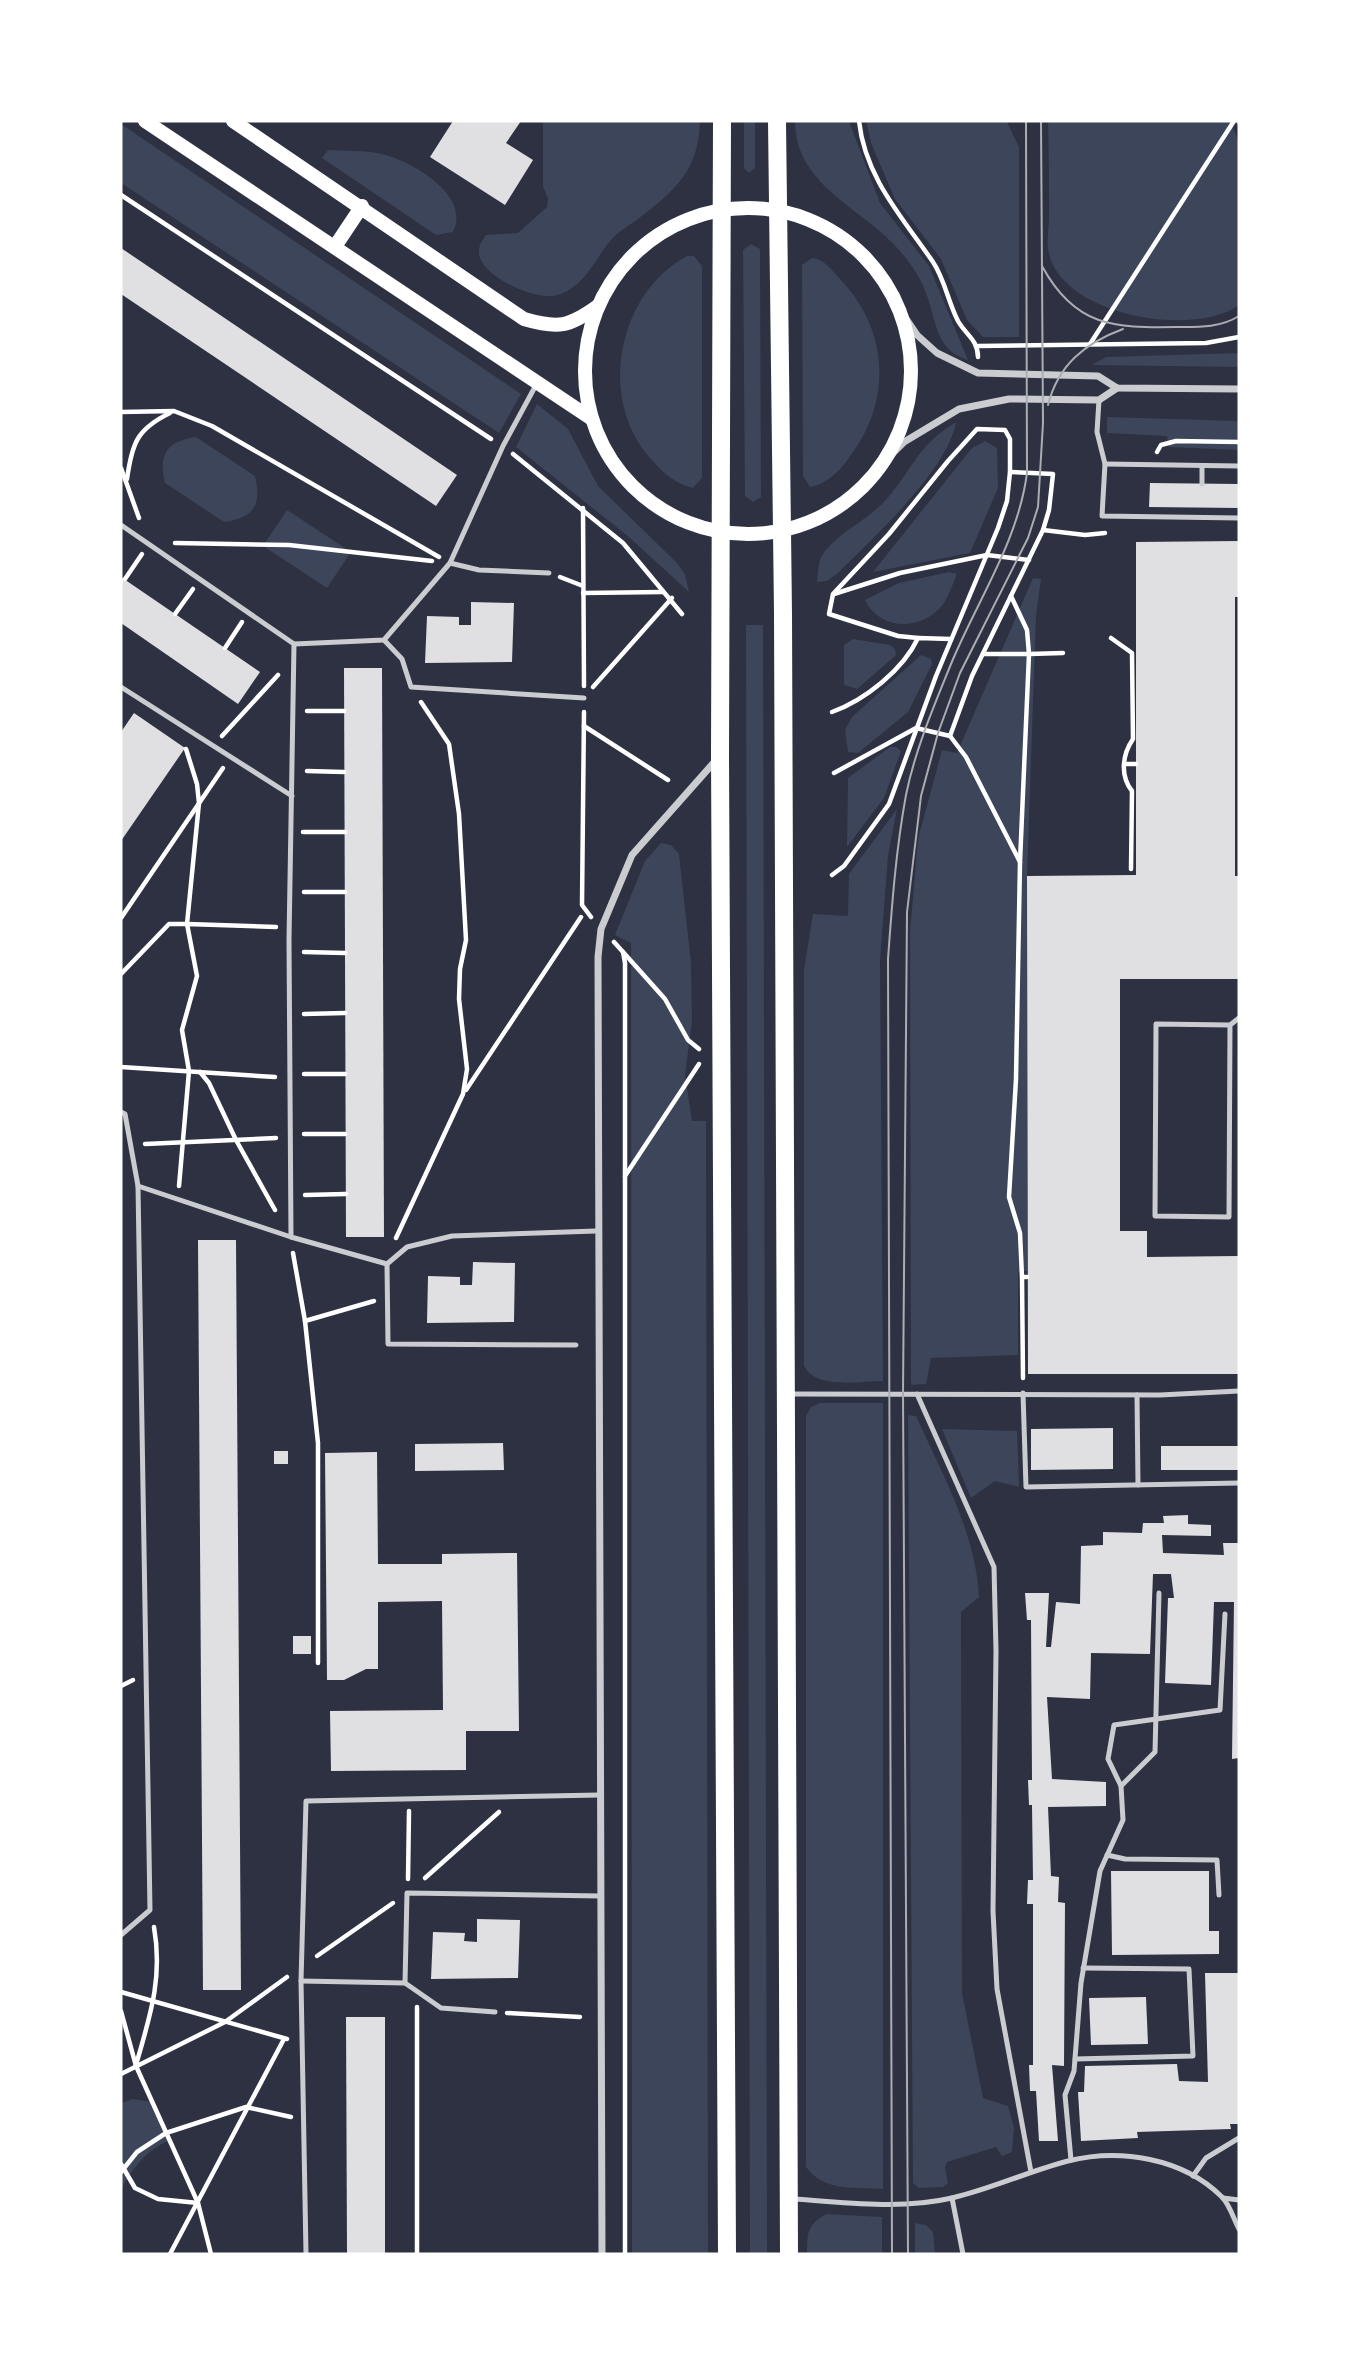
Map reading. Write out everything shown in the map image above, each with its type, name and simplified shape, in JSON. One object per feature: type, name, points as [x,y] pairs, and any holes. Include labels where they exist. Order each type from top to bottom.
[{"type":"main road","points":[[145,121],[336,245],[592,419]]},
{"type":"main road","points":[[233,121],[362,206],[524,319],[547,325],[573,324],[599,305]]},
{"type":"main road","points":[[722,121],[720,755],[727,2254]]},
{"type":"main road","points":[[777,121],[782,530],[789,2254]]},
{"type":"main road","points":[[336,245],[362,206]]},
{"type":"main road","points":[[778,209],[819,224],[853,246],[880,275],[900,310],[908,335],[911,388],[906,414],[884,461],[864,485],[840,505],[812,521],[782,530],[752,534],[721,531],[678,518],[641,493],[611,460],[592,419],[585,362],[599,305],[619,271],[648,242],[683,221],[722,210],[778,209]]},
{"type":"street","points":[[900,310],[917,335],[937,353],[978,373],[1098,376],[1117,388],[1239,389]]},
{"type":"street","points":[[884,461],[904,442],[959,410],[1009,400],[1099,400],[1117,388]]},
{"type":"street","points":[[601,2254],[596,1231],[598,957],[601,929],[632,855],[720,755]]},
{"type":"lane","points":[[121,525],[294,644],[384,640],[450,563],[502,446],[538,383]]},
{"type":"lane","points":[[1099,400],[1097,432],[1105,464],[1102,516],[1239,517]]},
{"type":"lane","points":[[1105,464],[1239,467]]},
{"type":"lane","points":[[1202,466],[1202,484]]},
{"type":"lane","points":[[1202,508],[1202,517]]},
{"type":"lane","points":[[450,563],[479,570],[549,573]]},
{"type":"lane","points":[[384,640],[402,659],[411,687],[584,698]]},
{"type":"lane","points":[[290,1237],[289,952],[294,644]]},
{"type":"lane","points":[[121,687],[292,796]]},
{"type":"lane","points":[[1230,1025],[1229,1217],[1155,1216],[1156,1024],[1230,1025],[1239,1018]]},
{"type":"lane","points":[[121,1112],[125,1114],[138,1186],[150,1910],[121,1936]]},
{"type":"lane","points":[[138,1186],[290,1237],[387,1264]]},
{"type":"lane","points":[[576,1345],[388,1344],[387,1264],[407,1247],[452,1236],[596,1231]]},
{"type":"lane","points":[[785,1394],[1136,1395],[1239,1391]]},
{"type":"lane","points":[[1023,1393],[1026,1487],[1239,1483]]},
{"type":"lane","points":[[917,1394],[994,1567],[996,1676],[993,1924],[998,1989],[1031,2172]]},
{"type":"lane","points":[[1136,1395],[1138,1485]]},
{"type":"lane","points":[[1121,1786],[1156,1752],[1159,1593]]},
{"type":"lane","points":[[1071,2160],[1065,2095],[1074,2059],[1083,1968],[1100,1871],[1123,1820],[1121,1786],[1108,1759],[1114,1725],[1220,1710],[1225,1614]]},
{"type":"lane","points":[[306,2254],[301,1981],[306,1801],[599,1795]]},
{"type":"lane","points":[[1107,1855],[1125,1859],[1217,1860],[1219,1895]]},
{"type":"lane","points":[[405,1983],[407,1894],[600,1896]]},
{"type":"lane","points":[[1074,2059],[1193,2056],[1189,1969],[1083,1968]]},
{"type":"lane","points":[[301,1981],[405,1983],[441,2008],[495,2012]]},
{"type":"lane","points":[[1193,2176],[1206,2158],[1239,2138]]},
{"type":"lane","points":[[789,2199],[900,2204],[952,2198],[1071,2160],[1121,2155],[1159,2161],[1193,2176],[1223,2198],[1239,2230]]},
{"type":"lane","points":[[952,2198],[962,2254]]},
{"type":"lane","points":[[1223,2198],[1239,2200]]},
{"type":"path","points":[[1090,344],[1234,121]]},
{"type":"path","points":[[858,122],[873,171],[889,203],[933,263],[959,322],[978,345],[978,361]]},
{"type":"path","points":[[121,195],[502,446],[623,543],[672,598],[682,614]]},
{"type":"path","points":[[978,345],[1206,343],[1239,337]]},
{"type":"path","points":[[121,412],[174,411],[212,426],[450,563]]},
{"type":"path","points":[[127,480],[131,449],[148,424],[174,411]]},
{"type":"path","points":[[832,875],[844,866],[889,804],[916,727],[987,555],[1007,500],[1010,439],[1005,430],[977,429],[947,461],[889,534],[833,594],[829,614],[898,636],[951,639]]},
{"type":"path","points":[[1149,465],[1161,445],[1176,441],[1239,442]]},
{"type":"path","points":[[121,468],[148,543]]},
{"type":"path","points":[[950,736],[983,654],[1029,560],[1049,510],[1053,474],[1010,472]]},
{"type":"path","points":[[148,543],[289,545],[450,563]]},
{"type":"path","points":[[125,579],[148,543]]},
{"type":"path","points":[[833,594],[900,573],[987,555],[1029,560]]},
{"type":"path","points":[[549,573],[583,586]]},
{"type":"path","points":[[175,614],[200,579]]},
{"type":"path","points":[[583,593],[664,592]]},
{"type":"path","points":[[1011,596],[1027,630],[1029,654],[1020,862],[1016,1079],[1009,1197],[1020,1233],[1025,1277],[1023,1393]]},
{"type":"path","points":[[584,698],[672,598]]},
{"type":"path","points":[[225,648],[248,612]]},
{"type":"path","points":[[832,712],[855,704],[910,654],[918,638]]},
{"type":"path","points":[[1111,638],[1132,653],[1133,739],[1125,750],[1125,781],[1132,791],[1130,869]]},
{"type":"path","points":[[983,654],[1063,653]]},
{"type":"path","points":[[212,747],[294,659]]},
{"type":"path","points":[[411,687],[449,744],[459,814],[466,940],[460,969],[459,999],[467,1069],[463,1094]]},
{"type":"path","points":[[293,711],[344,711]]},
{"type":"path","points":[[584,726],[668,780]]},
{"type":"path","points":[[834,773],[916,727],[950,736],[966,757],[1020,862]]},
{"type":"path","points":[[178,1201],[189,1071],[182,1030],[197,976],[187,924],[199,803],[190,753],[179,740]]},
{"type":"path","points":[[121,918],[230,758]]},
{"type":"path","points":[[1125,764],[1136,764]]},
{"type":"path","points":[[292,771],[344,772]]},
{"type":"path","points":[[291,832],[345,832]]},
{"type":"path","points":[[290,892],[345,892]]},
{"type":"path","points":[[582,905],[665,999],[688,1040],[699,1049]]},
{"type":"path","points":[[387,1264],[399,1227],[463,1094],[582,917]]},
{"type":"path","points":[[121,974],[169,924],[290,927]]},
{"type":"path","points":[[289,952],[345,953]]},
{"type":"path","points":[[623,952],[625,2254]]},
{"type":"path","points":[[290,1014],[345,1013]]},
{"type":"path","points":[[624,1177],[699,1064]]},
{"type":"path","points":[[121,1067],[290,1076],[345,1074]]},
{"type":"path","points":[[200,1072],[209,1083],[236,1140],[290,1237],[304,1321],[318,1443],[318,1663]]},
{"type":"path","points":[[130,1145],[345,1134]]},
{"type":"path","points":[[291,1195],[346,1195]]},
{"type":"path","points":[[304,1321],[387,1297]]},
{"type":"path","points":[[407,1894],[409,1800]]},
{"type":"path","points":[[136,2066],[153,2001],[159,1958],[150,1910]]},
{"type":"path","points":[[121,2074],[225,2022],[303,1966]]},
{"type":"path","points":[[121,1992],[284,2039],[302,2040]]},
{"type":"path","points":[[416,1992],[417,2254]]},
{"type":"path","points":[[121,2011],[136,2066],[198,2203],[211,2254]]},
{"type":"path","points":[[495,2012],[580,2017]]},
{"type":"path","points":[[170,2254],[284,2039]]},
{"type":"path","points":[[198,2203],[158,2199],[135,2188],[122,2168],[137,2152],[166,2133],[246,2107],[303,2119]]},
{"type":"shaded area","points":[[543,121],[700,121],[695,153],[690,166],[674,189],[615,236],[576,285],[568,291],[549,296],[525,291],[500,279],[482,263],[479,254],[486,235],[518,233],[547,207],[548,199],[543,186]]},
{"type":"shaded area","points":[[744,121],[755,121],[755,168],[749,173],[744,168]]},
{"type":"shaded area","points":[[795,121],[847,121],[850,124],[880,203],[929,266],[968,360],[950,350],[939,335],[922,284],[903,255],[884,235],[818,179],[806,163],[798,143]]},
{"type":"shaded area","points":[[866,121],[1007,122],[1019,147],[1019,337],[983,337],[967,320],[941,259],[895,199],[871,143]]},
{"type":"shaded area","points":[[1048,121],[1230,121],[1239,142],[1239,305],[1219,315],[1192,320],[1163,320],[1133,315],[1104,306],[1079,293],[1060,275],[1049,254],[1048,245]]},
{"type":"shaded area","points":[[121,124],[521,394],[499,433],[121,183]]},
{"type":"shaded area","points":[[328,150],[382,154],[423,172],[447,193],[454,206],[457,219],[453,232],[436,235],[322,158]]},
{"type":"shaded area","points":[[751,244],[760,249],[761,497],[753,502],[745,496],[743,250]]},
{"type":"shaded area","points":[[687,256],[694,256],[702,266],[702,478],[693,488],[674,480],[664,472],[650,458],[634,434],[624,406],[620,377],[623,348],[631,320],[645,295],[663,273]]},
{"type":"shaded area","points":[[812,258],[828,266],[857,300],[869,322],[879,368],[878,392],[862,438],[836,473],[810,487],[803,476],[802,265]]},
{"type":"shaded area","points":[[1239,353],[1239,367],[1092,365],[1106,357]]},
{"type":"shaded area","points":[[537,404],[568,429],[598,486],[677,563],[685,574],[689,592],[629,537],[516,447]]},
{"type":"shaded area","points":[[1107,417],[1239,421],[1239,450],[1169,447],[1167,436],[1107,433]]},
{"type":"shaded area","points":[[956,422],[939,461],[907,502],[838,573],[827,581],[817,582],[820,561],[825,551],[884,502],[932,440]]},
{"type":"shaded area","points":[[196,437],[255,476],[256,502],[249,513],[224,522],[165,483],[163,464],[167,451],[178,442]]},
{"type":"shaded area","points":[[985,441],[997,448],[998,488],[970,553],[873,572],[972,448]]},
{"type":"shaded area","points":[[287,510],[351,552],[327,588],[263,546]]},
{"type":"shaded area","points":[[949,572],[957,574],[945,601],[931,616],[921,621],[910,624],[889,622],[871,610],[865,600],[899,583]]},
{"type":"shaded area","points":[[1033,578],[1041,579],[1036,615],[1027,876],[1027,1271],[1018,1272],[1018,1355],[931,1358],[926,1384],[911,1385],[910,932],[918,839],[942,750],[957,753]]},
{"type":"shaded area","points":[[746,625],[763,625],[767,2254],[750,2254]]},
{"type":"shaded area","points":[[853,639],[890,645],[895,649],[896,655],[857,689],[844,685],[844,645]]},
{"type":"shaded area","points":[[921,655],[931,659],[932,664],[908,712],[858,753],[848,752],[845,730],[852,717]]},
{"type":"shaded area","points":[[890,747],[901,751],[884,798],[847,847],[848,778]]},
{"type":"shaded area","points":[[897,809],[888,856],[880,961],[883,1381],[829,1381],[810,1374],[804,1366],[804,970],[813,914],[848,916],[849,874]]},
{"type":"shaded area","points":[[661,843],[671,845],[679,854],[691,963],[692,1022],[685,1075],[692,1121],[706,1121],[708,2254],[632,2254],[631,943],[615,935],[645,861]]},
{"type":"shaded area","points":[[820,1403],[883,1403],[883,2189],[841,2187],[822,2181],[806,2167],[806,1416],[811,1407]]},
{"type":"shaded area","points":[[908,1415],[916,1416],[947,1482],[965,1527],[976,1573],[979,1597],[961,1612],[962,1993],[983,2098],[1008,2106],[1014,2128],[1012,2152],[1002,2156],[996,2147],[947,2162],[945,2168],[948,2183],[943,2187],[919,2188],[913,2183]]},
{"type":"shaded area","points":[[942,1429],[1017,1431],[1019,1487],[995,1481],[971,1498]]},
{"type":"shaded area","points":[[133,2099],[152,2102],[170,2140],[141,2160],[121,2189],[121,2103]]},
{"type":"shaded area","points":[[827,2214],[882,2217],[882,2254],[807,2254],[807,2240],[812,2226]]},
{"type":"shaded area","points":[[915,2223],[926,2225],[933,2232],[935,2254],[915,2254]]},
{"type":"building","points":[[453,121],[521,121],[506,143],[533,160],[505,205],[430,157]]},
{"type":"building","points":[[121,248],[457,475],[436,506],[121,294]]},
{"type":"building","points":[[1150,483],[1239,484],[1239,508],[1149,507]]},
{"type":"building","points":[[1239,541],[1239,597],[1235,597],[1235,876],[1239,876],[1239,979],[1120,979],[1120,1231],[1147,1231],[1147,1257],[1239,1256],[1239,1374],[1028,1374],[1027,876],[1136,875],[1136,542]]},
{"type":"building","points":[[121,577],[260,672],[238,704],[121,623]]},
{"type":"building","points":[[471,602],[514,603],[512,662],[425,663],[427,616],[459,617],[459,625],[471,625]]},
{"type":"building","points":[[344,668],[382,668],[384,1237],[346,1237]]},
{"type":"building","points":[[134,713],[185,748],[121,841],[121,732]]},
{"type":"building","points":[[198,1240],[236,1240],[241,1990],[203,1990]]},
{"type":"building","points":[[473,1262],[515,1263],[514,1322],[427,1323],[428,1276],[460,1277],[460,1285],[472,1285]]},
{"type":"building","points":[[1113,1428],[1113,1469],[1031,1470],[1031,1429]]},
{"type":"building","points":[[503,1443],[504,1470],[415,1471],[415,1444]]},
{"type":"building","points":[[1161,1446],[1239,1446],[1239,1470],[1161,1470]]},
{"type":"building","points":[[274,1451],[288,1451],[288,1464],[274,1464]]},
{"type":"building","points":[[377,1452],[378,1564],[442,1564],[442,1554],[517,1553],[519,1731],[466,1731],[466,1770],[331,1771],[330,1711],[443,1710],[442,1601],[378,1602],[378,1669],[366,1669],[344,1680],[327,1680],[325,1453]]},
{"type":"building","points":[[1188,1515],[1188,1524],[1211,1525],[1211,1536],[1162,1535],[1163,1553],[1224,1555],[1223,1543],[1239,1543],[1239,1758],[1232,1759],[1234,1602],[1214,1602],[1211,1685],[1165,1683],[1168,1598],[1174,1598],[1171,1574],[1153,1574],[1150,1654],[1091,1653],[1090,1699],[1047,1697],[1052,1779],[1106,1782],[1106,1806],[1048,1807],[1051,1876],[1059,1877],[1058,1902],[1065,1903],[1064,2066],[1052,2065],[1058,2141],[1039,2141],[1036,2091],[1030,2091],[1029,2065],[1033,2065],[1033,1904],[1027,1904],[1028,1880],[1033,1880],[1032,1805],[1029,1805],[1028,1780],[1032,1780],[1031,1620],[1027,1620],[1025,1593],[1049,1593],[1046,1647],[1051,1647],[1056,1602],[1080,1604],[1081,1546],[1103,1545],[1103,1532],[1142,1533],[1143,1523],[1164,1523],[1163,1516]]},
{"type":"building","points":[[293,1636],[311,1636],[311,1654],[293,1654]]},
{"type":"building","points":[[1111,1871],[1209,1871],[1209,1931],[1219,1931],[1219,1954],[1112,1955]]},
{"type":"building","points":[[477,1919],[520,1920],[518,1978],[431,1979],[433,1932],[465,1933],[464,1941],[477,1942]]},
{"type":"building","points":[[1205,1973],[1239,1973],[1239,2124],[1230,2124],[1231,2129],[1137,2132],[1138,2138],[1081,2141],[1078,2092],[1084,2092],[1085,2066],[1177,2064],[1179,2081],[1208,2082]]},
{"type":"building","points":[[1146,1997],[1148,2044],[1091,2045],[1089,1998]]},
{"type":"building","points":[[346,2017],[385,2017],[385,2254],[347,2254]]},
{"type":"tram line","points":[[892,2254],[888,959],[900,836],[914,761],[951,664],[1006,547],[1015,523],[1027,473],[1026,121]]},
{"type":"tram line","points":[[908,2254],[903,1394],[907,912],[921,796],[938,733],[960,673],[1028,538],[1038,507],[1043,423],[1041,121]]},
{"type":"tram line","points":[[1237,121],[1239,125]]},
{"type":"tram line","points":[[1042,266],[1068,301],[1098,320],[1134,326],[1201,327],[1224,323],[1239,316]]},
{"type":"tram line","points":[[1048,405],[1059,378],[1075,357],[1097,341],[1123,329]]}]
